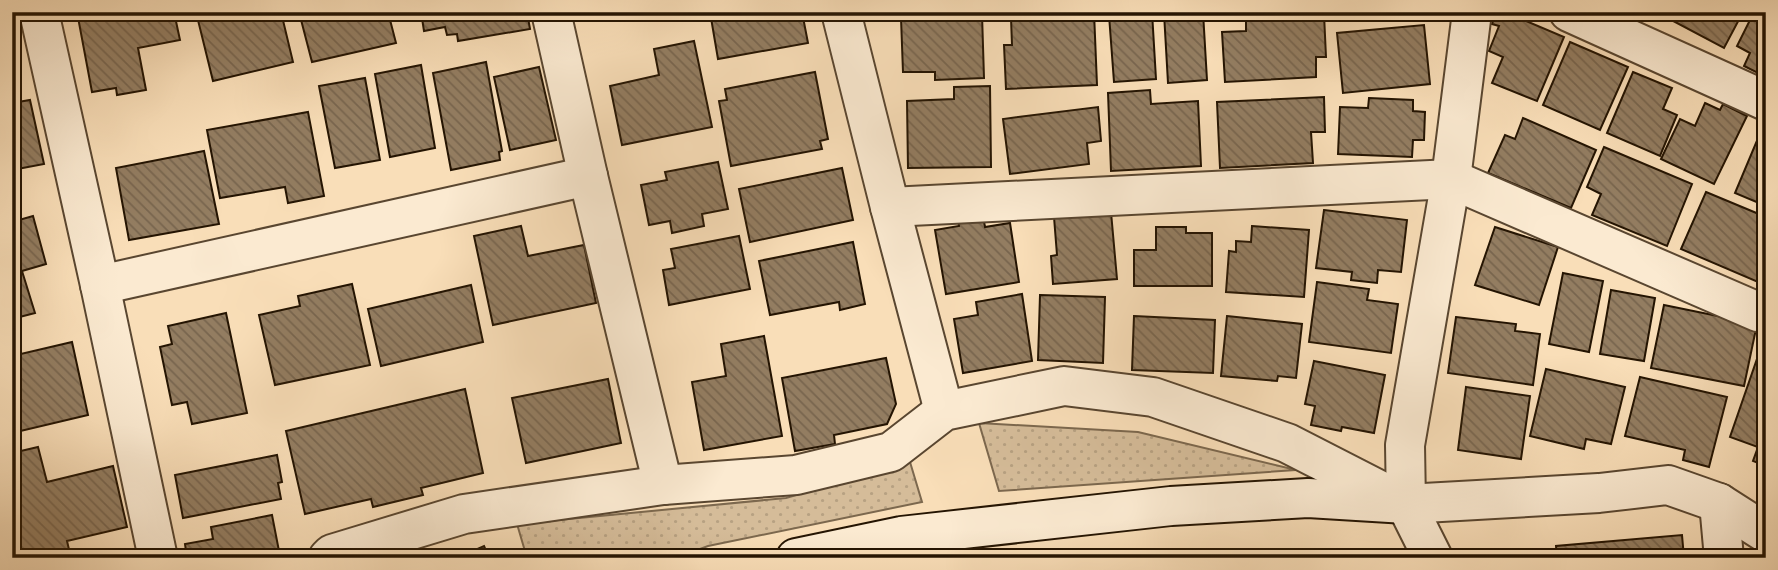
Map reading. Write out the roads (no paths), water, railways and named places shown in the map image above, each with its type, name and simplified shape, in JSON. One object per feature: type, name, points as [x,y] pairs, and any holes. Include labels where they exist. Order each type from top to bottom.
[{"type":"street","points":[[39,12],[158,558]]},
{"type":"street","points":[[551,12],[663,485]]},
{"type":"street","points":[[841,12],[944,411]]},
{"type":"street","points":[[1433,558],[1406,503],[1405,445],[1451,179],[1472,12]]},
{"type":"street","points":[[1569,12],[1766,101]]},
{"type":"street","points":[[100,285],[588,176]]},
{"type":"street","points":[[890,207],[1451,179],[1758,312]]},
{"type":"street","points":[[328,558],[332,554],[464,514],[663,485],[796,475],[891,452],[944,411],[1064,386],[1153,397],[1287,443],[1406,503]]},
{"type":"street","points":[[796,558],[901,536],[1171,506],[1308,498],[1406,503],[1599,493],[1668,485],[1719,503],[1766,533]]},
{"type":"street","points":[[1719,503],[1724,558]]}]
